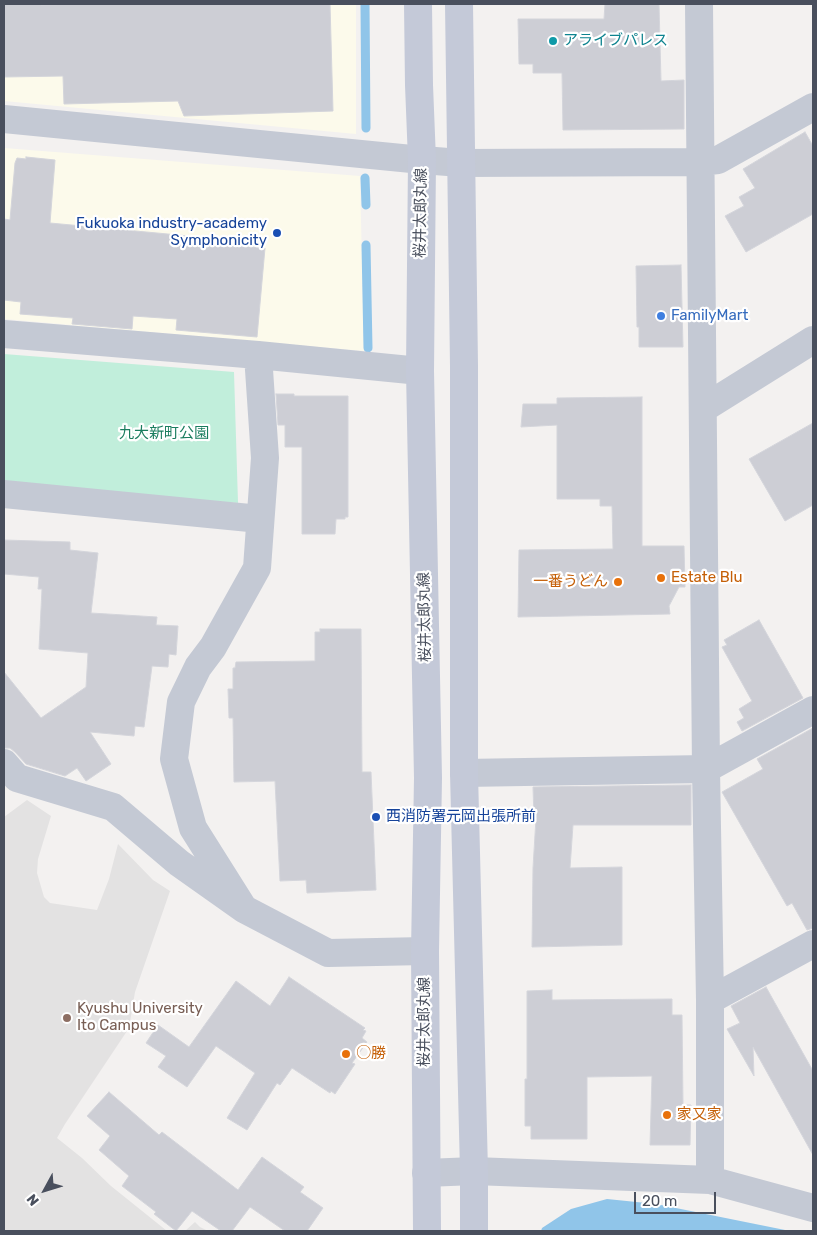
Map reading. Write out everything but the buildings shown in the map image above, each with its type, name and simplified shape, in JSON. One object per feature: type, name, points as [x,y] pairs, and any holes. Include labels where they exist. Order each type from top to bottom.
[{"type":"main road","name":"桜井太郎丸線","points":[[418,4],[422,160],[420,371],[428,778],[425,951],[427,1231]]},
{"type":"main road","points":[[459,4],[464,366],[464,773],[474,1231]]},
{"type":"street","points":[[699,4],[710,1000],[710,1180]]},
{"type":"street","points":[[4,119],[461,163],[700,162],[718,160],[813,107]]},
{"type":"street","points":[[4,334],[258,355],[420,371]]},
{"type":"street","points":[[704,408],[813,340]]},
{"type":"street","points":[[244,909],[193,828],[174,759],[181,702],[198,667],[213,647],[257,568],[264,458],[258,355]]},
{"type":"street","points":[[4,494],[260,519]]},
{"type":"street","points":[[464,773],[706,769],[813,710]]},
{"type":"street","points":[[4,763],[17,778],[113,807],[179,863],[244,909],[328,953],[425,951]]},
{"type":"street","points":[[710,1000],[813,944]]},
{"type":"street","points":[[426,1173],[474,1172],[710,1180],[813,1208]]},
{"type":"shaded area","points":[[4,4],[356,4],[356,134],[4,101]]},
{"type":"shaded area","points":[[4,148],[360,176],[364,351],[4,319]]},
{"type":"shaded area","name":"Kyushu University Ito Campus","points":[[27,800],[51,816],[38,859],[37,873],[44,897],[50,903],[97,910],[109,879],[118,844],[153,880],[170,891],[135,992],[129,1028],[57,1138],[82,1158],[111,1186],[167,1231],[4,1231],[4,817]]},
{"type":"shaded area","points":[[195,1222],[200,1227],[208,1231],[185,1231]]},
{"type":"green space","name":"九大新町公園","points":[[4,354],[234,372],[238,503],[4,487]]},
{"type":"water","points":[[607,1199],[656,1204],[790,1231],[541,1231],[542,1228],[571,1209]]},
{"type":"waterway","points":[[365,4],[366,128]]},
{"type":"waterway","points":[[365,178],[366,205]]},
{"type":"waterway","points":[[366,245],[368,348]]},
{"type":"place","name":"アライブパレス","points":[[553,41]]},
{"type":"place","name":"Fukuoka industry-academy Symphonicity","points":[[277,233]]},
{"type":"place","name":"FamilyMart","points":[[661,316]]},
{"type":"place","name":"Estate Blu","points":[[661,578]]},
{"type":"place","name":"一番うどん","points":[[618,582]]},
{"type":"place","name":"西消防署元岡出張所前","points":[[376,817]]},
{"type":"place","name":"Kyushu University Ito Campus","points":[[67,1018]]},
{"type":"place","name":"○勝","points":[[346,1054]]},
{"type":"place","name":"家又家","points":[[667,1115]]}]
